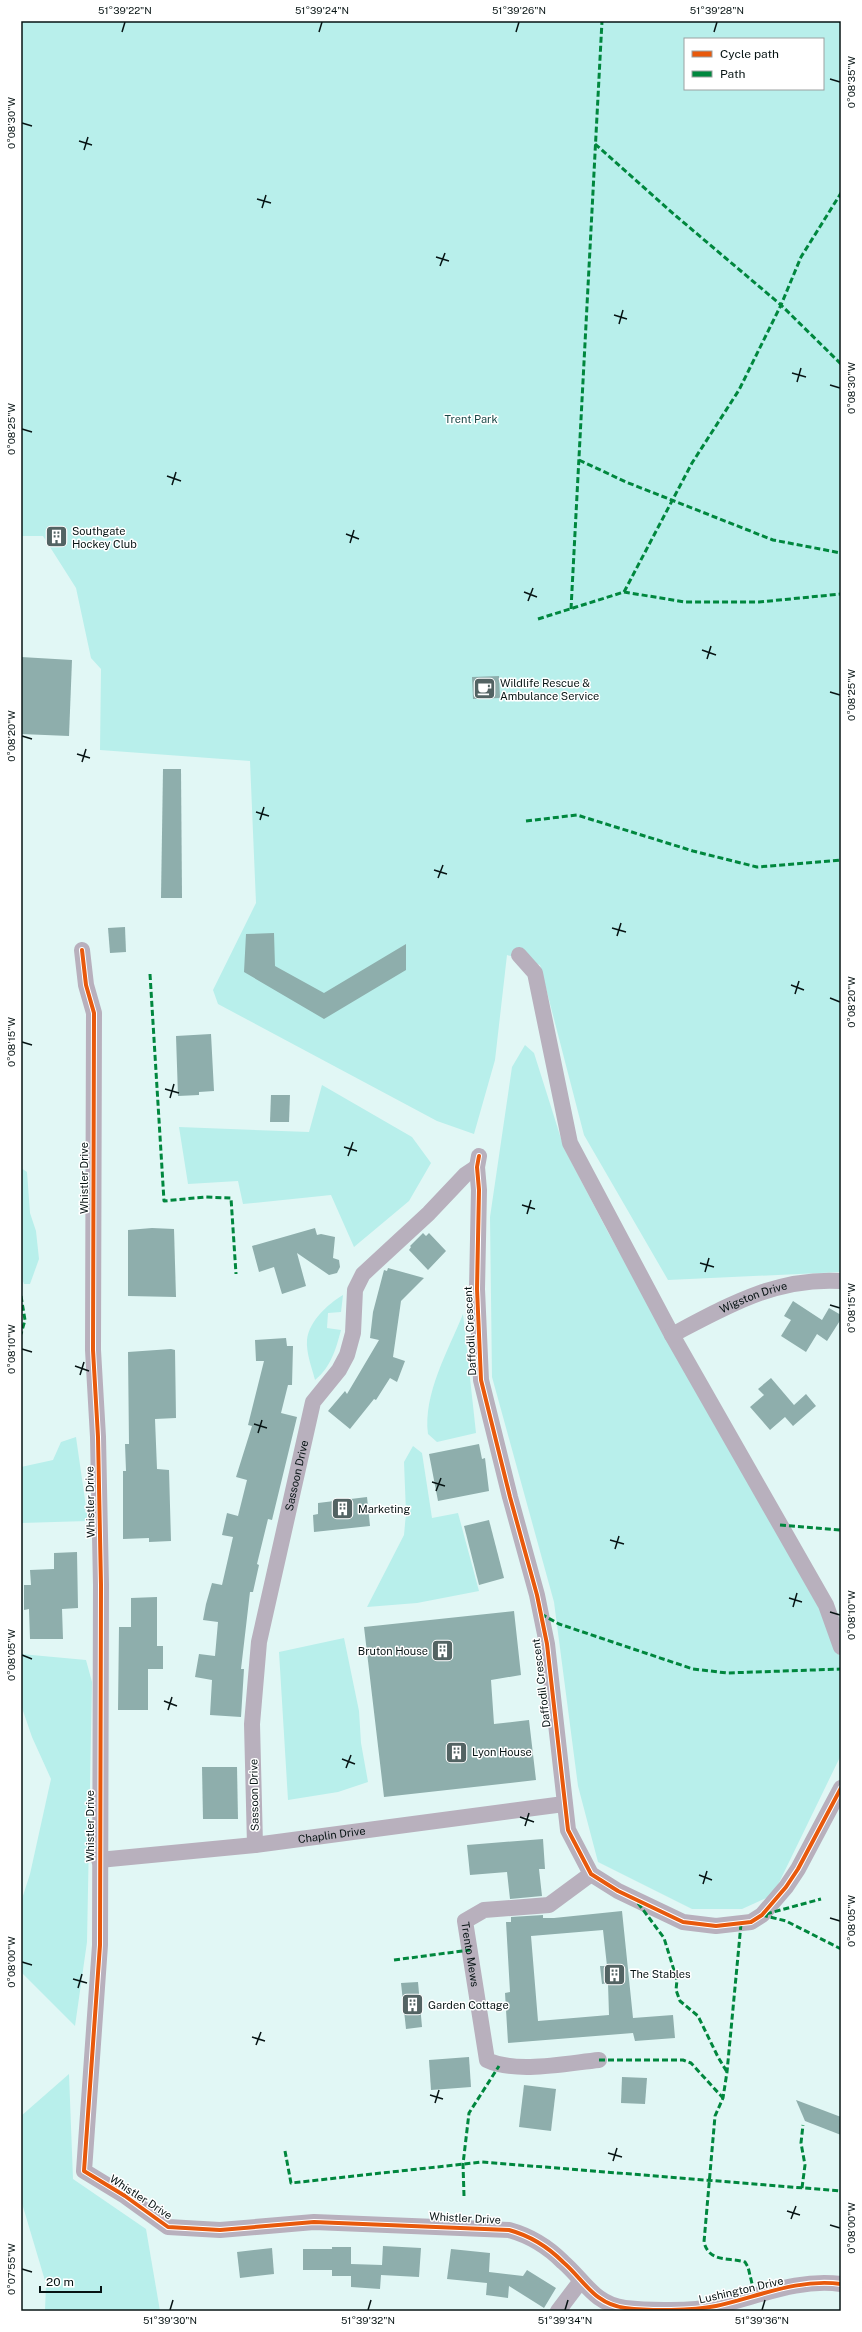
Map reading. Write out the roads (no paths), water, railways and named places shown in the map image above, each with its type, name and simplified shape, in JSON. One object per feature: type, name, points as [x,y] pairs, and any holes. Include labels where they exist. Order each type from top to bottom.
[{"type":"street","name":"Whistler Drive","points":[[82,950],[86,985],[94,1013],[93,1342],[98,1437],[101,1585],[99,1860],[100,1946],[84,2171],[125,2196],[168,2227],[220,2230],[314,2222],[509,2230],[531,2236],[565,2263],[580,2282]]},
{"type":"street","points":[[519,955],[535,973],[570,1143],[672,1335],[826,1605],[841,1647]]},
{"type":"street","name":"Daffodil Crescent","points":[[478,1162],[479,1190],[476,1289],[481,1380],[541,1614],[547,1644],[568,1830],[591,1874]]},
{"type":"street","name":"Sassoon Drive","points":[[255,1845],[252,1724],[259,1642],[313,1402],[339,1370],[347,1355],[353,1333],[355,1290],[362,1274],[429,1213],[478,1162]]},
{"type":"street","name":"Wigston Drive","points":[[672,1335],[752,1294],[782,1285],[841,1281]]},
{"type":"street","points":[[591,1874],[618,1891],[683,1922],[716,1926],[751,1922],[762,1915],[778,1899],[794,1875],[841,1788]]},
{"type":"street","name":"Chaplin Drive","points":[[99,1860],[255,1845],[564,1804]]},
{"type":"street","name":"Trento Mews","points":[[591,1874],[549,1905],[484,1910],[465,1921],[487,2060],[499,2066],[528,2066],[599,2060]]},
{"type":"street","points":[[558,2311],[580,2282]]},
{"type":"street","name":"Lushington Drive","points":[[580,2282],[594,2295],[610,2304],[624,2308],[697,2310],[717,2309],[810,2282],[841,2284]]},
{"type":"place","name":"Southgate Hockey Club","points":[[57,537]]},
{"type":"place","name":"Wildlife Rescue & Ambulance Service","points":[[485,689]]},
{"type":"place","name":"Marketing","points":[[343,1509]]},
{"type":"place","name":"Bruton House","points":[[443,1651]]},
{"type":"place","name":"Lyon House","points":[[456,1752]]},
{"type":"place","name":"The Stables","points":[[615,1974]]},
{"type":"place","name":"Garden Cottage","points":[[412,2005]]},
{"type":"park label","name":"Trent Park","points":[[471,419]]}]
